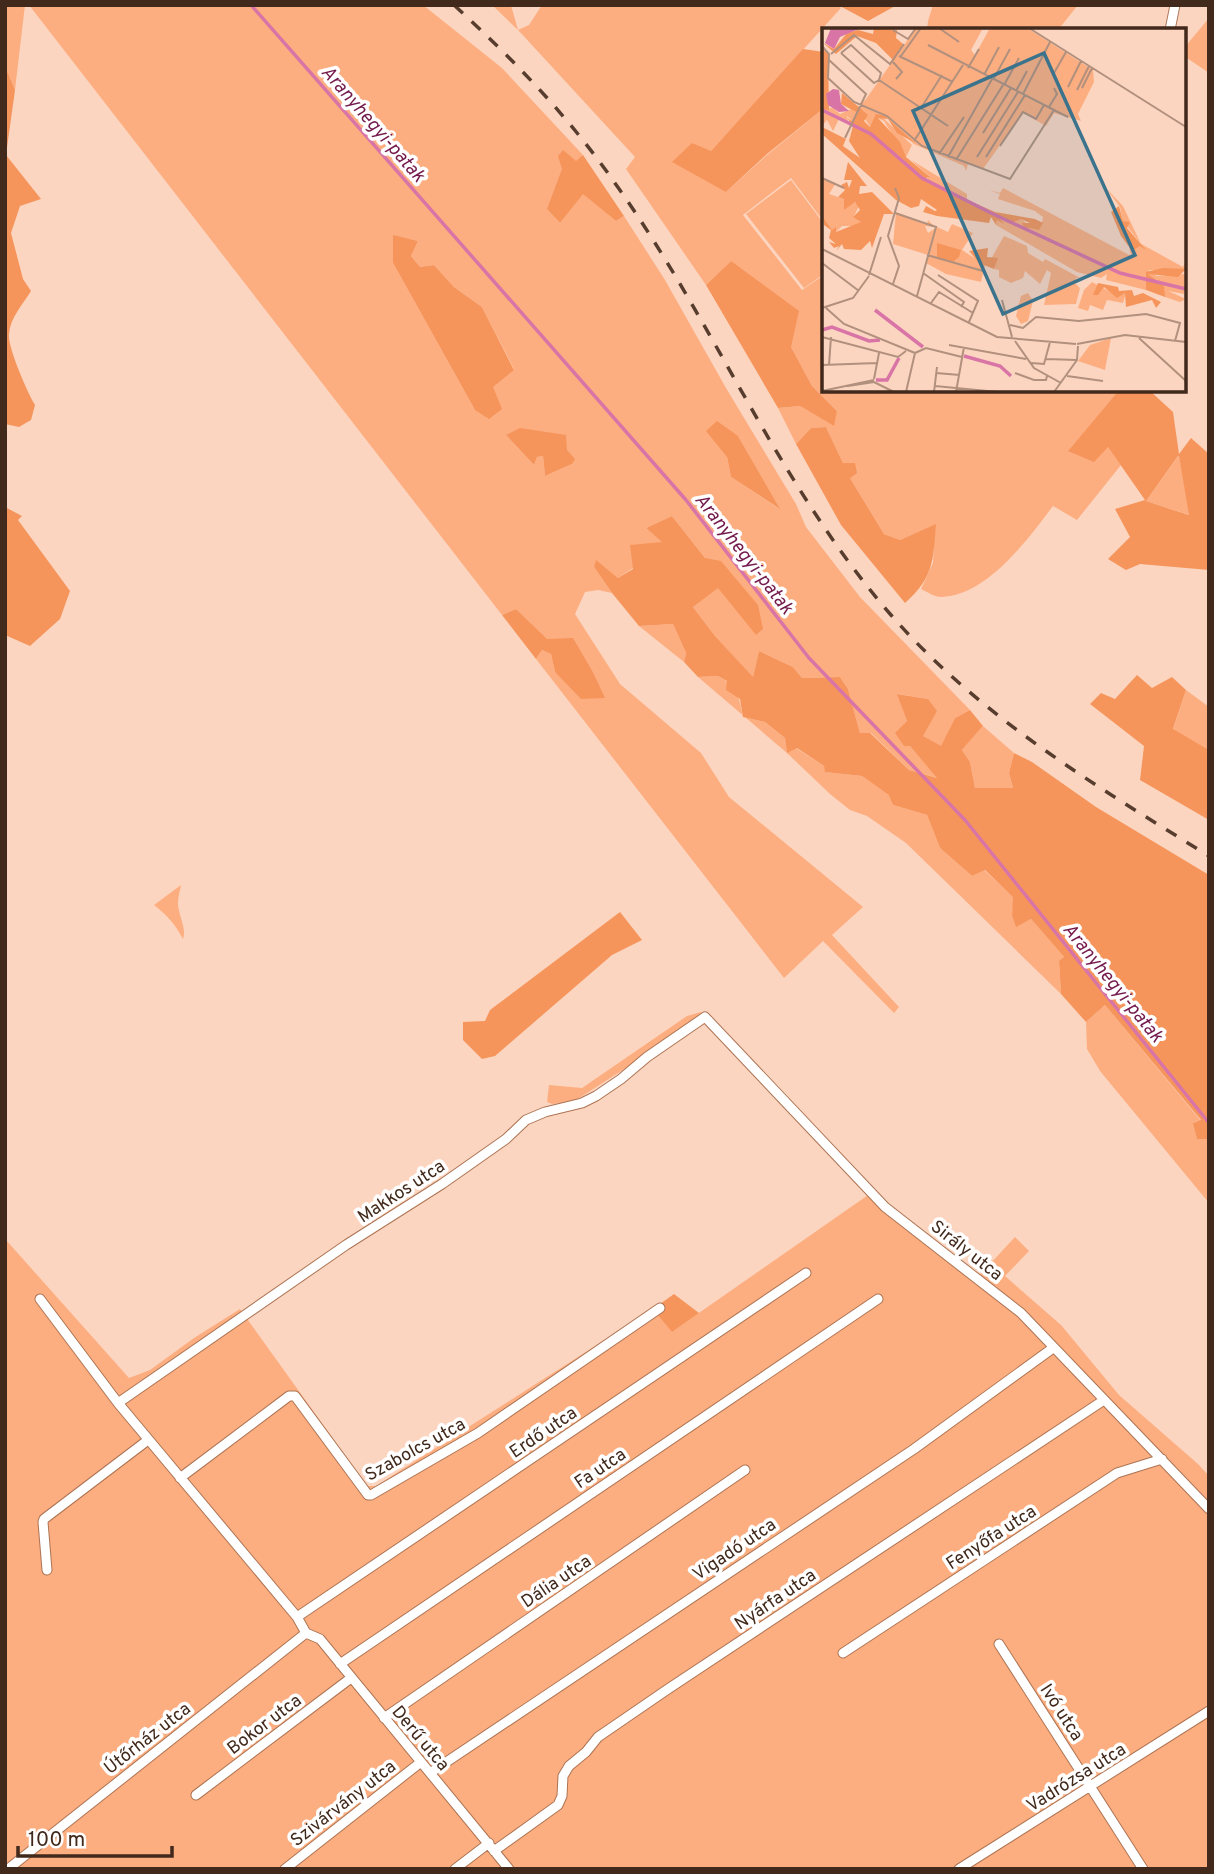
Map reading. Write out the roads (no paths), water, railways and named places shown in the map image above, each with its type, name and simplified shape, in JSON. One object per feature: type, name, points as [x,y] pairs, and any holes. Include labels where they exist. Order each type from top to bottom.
[{"type":"street","points":[[1170,28],[1175,5]]},
{"type":"street","name":"Sirály utca","points":[[705,1017],[885,1207],[1021,1313],[1209,1509]]},
{"type":"street","name":"Makkos utca","points":[[118,1403],[346,1245],[442,1184],[526,1121],[596,1096],[705,1017]]},
{"type":"street","name":"Erdő utca","points":[[297,1617],[806,1273]]},
{"type":"street","points":[[40,1299],[118,1403],[297,1617],[306,1633]]},
{"type":"street","name":"Fa utca","points":[[340,1664],[878,1299]]},
{"type":"street","name":"Szabolcs utca","points":[[180,1478],[289,1396],[295,1396],[368,1494],[372,1495],[478,1433],[660,1308]]},
{"type":"street","name":"Vigadó utca","points":[[430,1773],[914,1449],[1053,1348]]},
{"type":"street","name":"Nyárfa utca","points":[[455,1869],[558,1805],[562,1796],[565,1771],[598,1737],[1104,1400]]},
{"type":"street","points":[[47,1570],[44,1519],[148,1440]]},
{"type":"street","name":"Fenyőfa utca","points":[[843,1653],[1117,1473],[1162,1459]]},
{"type":"street","name":"Dália utca","points":[[384,1718],[746,1470]]},
{"type":"street","name":"Derű utca","points":[[306,1633],[320,1639],[509,1869]]},
{"type":"street","name":"Útőrház utca","points":[[8,1869],[306,1633]]},
{"type":"street","name":"Ivó utca","points":[[999,1644],[1143,1869]]},
{"type":"street","name":"Bokor utca","points":[[196,1796],[351,1678]]},
{"type":"street","name":"Vadrózsa utca","points":[[960,1869],[1209,1711]]},
{"type":"street","name":"Szivárvány utca","points":[[285,1869],[421,1762]]},
{"type":"waterway","name":"Aranyhegyi-patak","points":[[251,5],[686,500],[809,658],[965,820],[1209,1123]]},
{"type":"railway","points":[[454,5],[541,91],[617,186],[685,293],[815,513],[851,565],[891,615],[962,686],[1001,718],[1082,776],[1209,856]]}]
